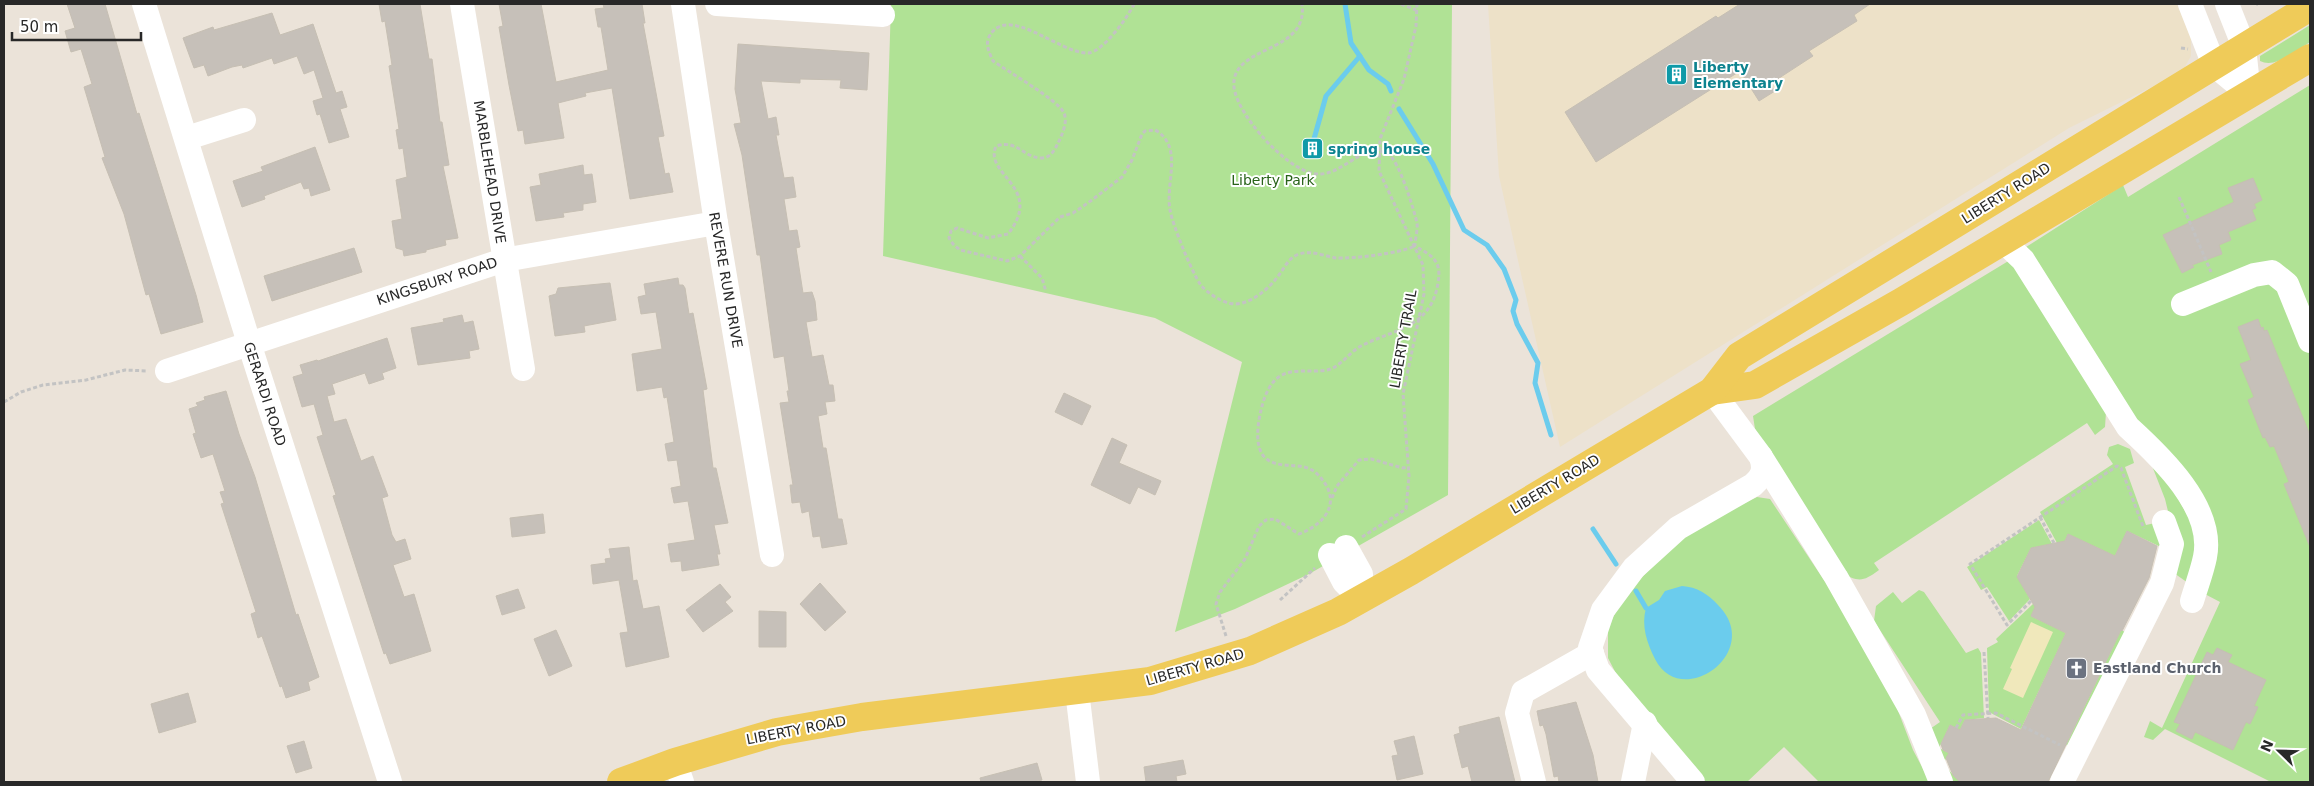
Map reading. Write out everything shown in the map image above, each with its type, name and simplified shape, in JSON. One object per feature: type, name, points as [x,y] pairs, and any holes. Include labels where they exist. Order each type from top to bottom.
[{"type":"main road","name":"LIBERTY ROAD","points":[[621,782],[678,772],[777,732],[862,717],[1150,681],[1250,652],[1330,616],[1712,391],[1739,356],[2310,7]]},
{"type":"main road","name":"LIBERTY ROAD","points":[[1712,391],[1755,385],[2003,241],[2310,58]]},
{"type":"street","name":"GERARDI ROAD","points":[[144,4],[249,343],[390,782]]},
{"type":"street","name":"MARBLEHEAD DRIVE","points":[[462,4],[523,370]]},
{"type":"street","name":"REVERE RUN DRIVE","points":[[683,4],[716,223],[772,555]]},
{"type":"street","points":[[717,4],[883,16]]},
{"type":"street","points":[[2190,4],[2214,65],[2249,94]]},
{"type":"street","points":[[2227,4],[2244,47],[2249,94]]},
{"type":"street","points":[[186,138],[244,120]]},
{"type":"street","name":"KINGSBURY ROAD","points":[[167,371],[504,260],[716,223]]},
{"type":"street","points":[[2003,241],[2023,260],[2128,427],[2141,462]]},
{"type":"street","points":[[2184,304],[2254,275],[2272,272],[2287,284],[2310,341]]},
{"type":"street","points":[[1712,391],[1761,457],[1836,577],[1914,715],[1941,782]]},
{"type":"street","points":[[2128,427],[2151,448],[2181,481],[2205,532],[2206,556],[2190,604],[2157,592]]},
{"type":"street","points":[[1693,782],[1645,723],[1598,670],[1590,648],[1603,610],[1634,568],[1678,528],[1753,484],[1761,477],[1764,468],[1761,457]]},
{"type":"street","points":[[2062,782],[2157,592],[2172,544],[2155,529]]},
{"type":"street","points":[[1338,551],[1361,574],[1361,599]]},
{"type":"street","points":[[1534,782],[1517,713],[1523,692],[1592,653]]},
{"type":"street","points":[[1077,691],[1088,782]]},
{"type":"street","points":[[1633,782],[1645,723]]},
{"type":"path","points":[[1032,25],[1063,45],[1078,52],[1089,53],[1098,50],[1105,44],[1134,4]]},
{"type":"path","points":[[1302,4],[1303,14],[1294,34],[1245,61],[1236,74],[1234,88],[1246,116],[1273,146],[1305,173],[1322,174],[1366,153],[1379,151],[1389,154],[1398,166],[1417,224],[1414,246]]},
{"type":"path","points":[[1401,4],[1416,10]]},
{"type":"path","name":"LIBERTY TRAIL","points":[[1280,600],[1338,551],[1406,509],[1408,467],[1403,394],[1424,294],[1423,266],[1379,171],[1379,151],[1380,140],[1404,79],[1416,26],[1417,4]]},
{"type":"path","points":[[1000,20],[992,30],[987,41],[989,53],[993,61],[1054,102],[1064,113],[1065,123],[1054,150],[1048,157],[1042,158],[1027,154],[1014,145],[1003,144],[996,146],[993,152],[994,159],[1014,186],[1020,199],[1020,213],[1015,225],[1008,234],[988,238],[957,228],[951,231],[949,238],[952,244],[960,250],[1007,261],[1020,256],[1060,217],[1073,213],[1102,191],[1114,185],[1132,160],[1142,134],[1145,131],[1155,130],[1168,140],[1172,151],[1170,209],[1177,230],[1200,283],[1210,294],[1224,301],[1237,304],[1253,298],[1266,289],[1281,273],[1287,262],[1297,254],[1310,252],[1336,258],[1405,250],[1414,246]]},
{"type":"path","points":[[2179,196],[2213,277]]},
{"type":"path","points":[[1332,498],[1329,488],[1312,470],[1271,462],[1262,454],[1258,440],[1259,418],[1268,391],[1282,375],[1300,370],[1328,370],[1361,346],[1402,330],[1420,318],[1436,299],[1440,272],[1434,258],[1414,246]]},
{"type":"path","points":[[1020,256],[1042,278],[1046,292]]},
{"type":"path","points":[[4,402],[21,392],[44,385],[86,380],[124,370],[167,371]]},
{"type":"path","points":[[1232,657],[1216,604],[1220,592],[1245,559],[1259,526],[1266,520],[1275,519],[1299,534],[1313,528],[1328,509],[1337,486],[1359,460],[1371,459],[1403,468],[1408,467]]},
{"type":"path","points":[[2031,601],[2007,625],[1970,564],[2117,466],[2121,468],[2155,529]]},
{"type":"path","points":[[2040,517],[2054,543]]},
{"type":"path","points":[[1984,652],[1988,716]]},
{"type":"path","points":[[1956,728],[1963,715],[1988,716],[1996,713],[2069,749],[2075,736],[2083,740]]},
{"type":"shaded area","points":[[1488,4],[2177,4],[2191,38],[2191,56],[2182,72],[2069,128],[1560,447],[1499,176]]},
{"type":"green space","name":"Liberty Park","points":[[891,4],[1452,4],[1448,495],[1309,574],[1235,609],[1175,632],[1242,362],[1155,318],[883,256]]},
{"type":"green space","points":[[2310,25],[2310,42],[2279,61],[2266,63],[2260,61],[2260,56]]},
{"type":"green space","points":[[2310,85],[2310,782],[2271,782],[2165,729],[2153,740],[2144,737],[2150,721],[2162,728],[2220,602],[2201,592],[2208,525],[2141,429],[2026,247],[2123,185],[2128,197]]},
{"type":"green space","points":[[2015,257],[2106,412],[2105,427],[2095,435],[2087,423],[1874,563],[1879,570],[1869,577],[1857,579],[1841,573],[1755,429],[1753,416]]},
{"type":"green space","points":[[2118,444],[2130,449],[2134,463],[2125,467],[2146,525],[2155,523],[2163,548],[2127,531],[2115,556],[2068,534],[2063,545],[2057,543],[2040,512],[2113,464],[2107,455],[2109,447]]},
{"type":"green space","points":[[2147,453],[2156,461],[2199,535],[2191,585],[2171,571],[2177,548],[2165,499]]},
{"type":"green space","points":[[1757,497],[1770,499],[1881,666],[1913,750],[1930,782],[1819,782],[1784,747],[1747,782],[1701,782],[1625,691],[1608,658],[1608,627],[1623,598],[1683,533]]},
{"type":"green space","points":[[2039,520],[2052,544],[2031,548],[2017,576],[2030,599],[2009,621],[1987,587],[1981,590],[1967,567]]},
{"type":"green space","points":[[1919,590],[1924,592],[1966,653],[1978,648],[1981,653],[1984,718],[1965,720],[1960,730],[1950,725],[1939,748],[1949,753],[1943,764],[1960,782],[1949,782],[1927,731],[1940,722],[1874,621],[1876,606],[1893,592],[1902,603]]},
{"type":"green space","points":[[2034,603],[2037,604],[2031,616],[2066,633],[2021,729],[1989,712],[1987,648],[1998,642],[1996,639]]},
{"type":"green space","points":[[2121,630],[2125,632],[2071,747],[2066,745]]},
{"type":"sand","points":[[2031,622],[2053,632],[2023,698],[2003,689],[2012,669],[2010,668]]},
{"type":"water","points":[[1682,586],[1702,592],[1718,605],[1730,623],[1732,641],[1726,656],[1714,669],[1699,677],[1682,679],[1667,674],[1655,659],[1647,641],[1644,621],[1646,608],[1659,600],[1665,591]]},
{"type":"building","points":[[67,4],[105,4],[137,114],[139,113],[203,322],[161,334],[149,294],[146,295],[124,214],[102,158],[105,157],[84,87],[92,84],[81,49],[71,52],[65,31],[75,28]]},
{"type":"building","points":[[379,4],[420,4],[429,59],[432,59],[440,122],[442,122],[449,165],[443,166],[458,238],[445,240],[446,245],[426,250],[426,252],[404,256],[403,250],[396,248],[392,221],[402,219],[396,180],[407,177],[403,148],[399,149],[396,130],[399,129],[389,66],[392,65],[385,21],[382,22]]},
{"type":"building","points":[[499,4],[541,4],[556,82],[608,70],[601,27],[598,27],[595,9],[604,8],[603,4],[642,4],[645,23],[643,23],[664,136],[658,137],[665,174],[669,173],[673,192],[630,199],[612,88],[585,93],[586,96],[558,103],[564,138],[525,144],[523,130],[518,131],[509,85],[499,27],[503,26]]},
{"type":"building","name":"Liberty Elementary","points":[[1740,4],[1870,4],[1854,15],[1857,21],[1809,51],[1813,56],[1770,84],[1775,91],[1759,101],[1740,71],[1596,162],[1565,112],[1716,16],[1718,18]]},
{"type":"building","points":[[272,13],[280,35],[313,24],[336,93],[342,91],[347,107],[340,109],[349,137],[329,143],[320,114],[317,115],[313,101],[323,98],[314,70],[304,74],[297,56],[274,64],[272,58],[243,68],[242,65],[232,67],[208,76],[204,65],[194,68],[183,38],[213,27],[214,30]]},
{"type":"building","points":[[738,44],[869,53],[867,90],[840,88],[841,80],[800,79],[800,83],[761,81],[768,119],[776,117],[779,135],[776,135],[784,178],[793,177],[796,197],[784,199],[789,231],[797,230],[800,247],[796,248],[803,293],[812,292],[815,301],[817,320],[806,322],[812,357],[823,355],[829,385],[833,385],[835,401],[825,402],[827,414],[818,416],[823,448],[826,448],[838,519],[842,519],[847,544],[822,548],[820,536],[813,537],[809,511],[802,513],[800,502],[792,503],[790,485],[793,485],[780,403],[789,402],[784,356],[774,358],[760,255],[757,255],[742,155],[734,124],[741,123],[735,89]]},
{"type":"building","points":[[315,147],[330,190],[311,196],[309,188],[304,189],[301,182],[264,196],[265,199],[242,207],[233,181],[263,171],[261,167]]},
{"type":"building","points":[[583,165],[584,175],[592,174],[596,202],[583,204],[583,210],[563,213],[564,217],[536,221],[530,187],[541,185],[539,174]]},
{"type":"building","points":[[2253,178],[2262,200],[2254,204],[2256,208],[2252,210],[2256,220],[2228,232],[2231,240],[2219,245],[2222,254],[2192,265],[2194,267],[2182,273],[2163,235],[2234,202],[2228,188]]},
{"type":"building","points":[[354,248],[362,272],[272,301],[264,276]]},
{"type":"building","points":[[678,278],[679,285],[683,285],[685,288],[689,314],[693,313],[707,389],[703,390],[713,468],[716,468],[728,523],[714,525],[720,554],[717,554],[719,565],[682,571],[681,561],[671,562],[668,544],[695,540],[688,501],[674,503],[671,488],[681,486],[677,460],[668,461],[665,444],[674,442],[667,397],[664,398],[662,387],[637,391],[632,354],[662,349],[656,312],[641,314],[638,297],[646,295],[644,284]]},
{"type":"building","points":[[610,283],[616,320],[584,326],[585,332],[555,336],[549,296],[556,294],[558,288]]},
{"type":"building","points":[[462,315],[464,323],[473,321],[479,349],[469,351],[470,358],[418,365],[411,328],[444,322],[443,319]]},
{"type":"building","points":[[2258,319],[2261,328],[2263,327],[2264,331],[2267,330],[2310,435],[2310,547],[2284,484],[2289,482],[2274,446],[2270,447],[2265,437],[2263,438],[2248,400],[2254,397],[2240,364],[2251,360],[2238,327]]},
{"type":"building","points":[[387,338],[396,368],[382,373],[384,379],[369,384],[365,373],[332,384],[335,394],[327,396],[334,422],[346,419],[361,461],[373,456],[388,496],[382,498],[392,535],[396,542],[405,539],[411,559],[393,565],[404,597],[414,594],[431,651],[390,664],[386,653],[384,654],[333,496],[336,495],[317,437],[323,435],[314,404],[302,407],[293,377],[303,374],[300,365],[318,361]]},
{"type":"building","points":[[226,391],[255,477],[296,615],[298,614],[319,677],[308,682],[310,690],[286,698],[282,686],[280,687],[262,636],[258,638],[251,614],[256,612],[221,504],[224,503],[220,492],[225,491],[213,454],[201,458],[193,434],[196,433],[189,409],[198,406],[196,403],[205,400],[204,397]]},
{"type":"building","points":[[1064,393],[1091,406],[1082,425],[1055,412]]},
{"type":"building","points":[[1112,438],[1127,445],[1119,463],[1161,481],[1155,495],[1138,487],[1130,504],[1091,485]]},
{"type":"building","points":[[543,514],[545,533],[512,537],[510,518]]},
{"type":"building","name":"Eastland Church","points":[[2127,531],[2157,546],[2149,578],[2121,630],[2048,782],[1960,782],[1953,775],[1946,758],[1949,753],[1943,750],[1941,744],[1950,725],[1960,730],[1965,720],[1996,718],[2021,730],[2066,633],[2031,616],[2035,607],[2017,577],[2031,548],[2065,541],[2068,534],[2115,556]]},
{"type":"building","points":[[629,547],[633,581],[637,580],[643,609],[659,606],[669,657],[626,667],[620,633],[628,632],[619,580],[593,584],[591,565],[606,563],[605,559],[611,558],[609,549]]},
{"type":"building","points":[[820,583],[846,612],[825,631],[800,604]]},
{"type":"building","points":[[720,584],[731,597],[725,602],[733,611],[703,632],[686,610]]},
{"type":"building","points":[[518,589],[525,608],[502,615],[496,596]]},
{"type":"building","points":[[759,611],[786,612],[786,647],[759,647]]},
{"type":"building","points":[[556,630],[572,666],[549,676],[534,639]]},
{"type":"building","points":[[2217,648],[2232,655],[2228,662],[2266,680],[2254,706],[2258,707],[2250,724],[2246,722],[2233,750],[2195,732],[2192,739],[2176,731],[2180,724],[2174,722],[2207,652],[2213,655]]},
{"type":"building","points":[[188,693],[196,722],[159,733],[151,704]]},
{"type":"building","points":[[1576,702],[1593,755],[1598,782],[1559,782],[1558,776],[1554,777],[1546,734],[1543,725],[1540,726],[1537,711]]},
{"type":"building","points":[[1499,717],[1515,782],[1472,782],[1468,766],[1462,768],[1454,735],[1460,733],[1459,727]]},
{"type":"building","points":[[1414,736],[1423,774],[1397,780],[1392,756],[1398,755],[1394,741]]},
{"type":"building","points":[[304,741],[312,768],[296,773],[287,746]]},
{"type":"building","points":[[1183,760],[1186,774],[1176,776],[1177,782],[1146,782],[1144,767]]},
{"type":"building","points":[[1037,763],[1042,780],[1032,782],[981,782],[980,778]]},
{"type":"waterway","points":[[1345,4],[1351,43],[1369,70],[1388,84],[1391,91]]},
{"type":"waterway","points":[[1312,146],[1326,96],[1360,56]]},
{"type":"waterway","points":[[1399,109],[1433,164],[1464,230],[1487,245],[1504,269],[1516,300],[1513,311],[1517,324],[1538,363],[1535,383],[1551,435]]},
{"type":"waterway","points":[[1593,529],[1616,564]]},
{"type":"waterway","points":[[1636,591],[1646,608]]},
{"type":"place","name":"Liberty Elementary","points":[[1677,75]]},
{"type":"place","name":"spring house","points":[[1312,149]]},
{"type":"place","name":"Eastland Church","points":[[2077,668]]}]
